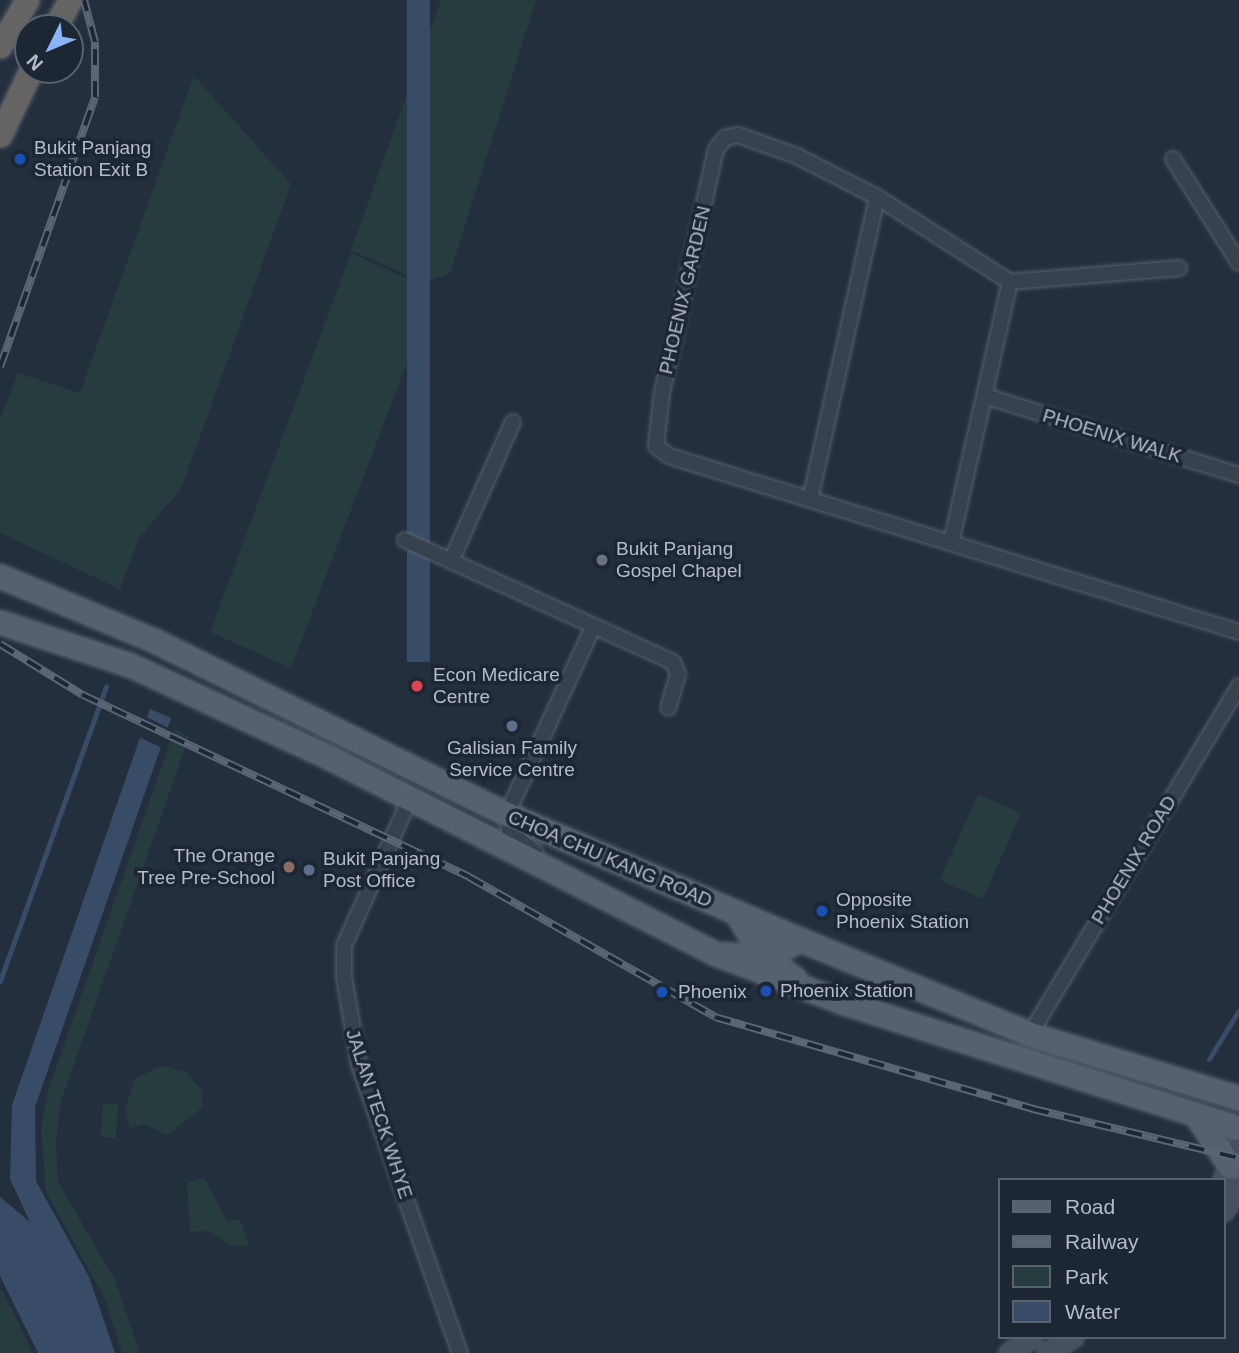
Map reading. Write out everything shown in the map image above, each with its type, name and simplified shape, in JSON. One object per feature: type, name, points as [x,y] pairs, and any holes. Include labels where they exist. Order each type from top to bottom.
[{"type":"highway","points":[[0,46],[27,0]]},
{"type":"highway","points":[[0,135],[24,84]]},
{"type":"main road","name":"CHOA CHU KANG ROAD","points":[[0,576],[153,639],[507,814],[733,912],[1030,1034],[1239,1098]]},
{"type":"main road","name":"CHOA CHU KANG ROAD","points":[[0,622],[130,665],[411,796],[714,953],[805,988],[1191,1110],[1239,1128]]},
{"type":"main road","points":[[714,953],[753,952],[752,931],[733,912]]},
{"type":"main road","points":[[801,940],[781,944],[774,961],[805,988]]},
{"type":"main road","points":[[1191,1110],[1233,1169],[1225,1203]]},
{"type":"main road","points":[[1009,1353],[1029,1339]]},
{"type":"main road","points":[[1047,1353],[1070,1339]]},
{"type":"street","name":"PHOENIX GARDEN","points":[[1010,282],[877,197],[797,156],[738,135],[725,138],[716,149],[654,432],[656,446],[669,456],[1239,632]]},
{"type":"street","points":[[1173,159],[1239,263]]},
{"type":"street","points":[[810,500],[877,197]]},
{"type":"street","points":[[951,543],[1010,282],[1179,268]]},
{"type":"street","name":"PHOENIX WALK","points":[[985,396],[1239,475]]},
{"type":"street","points":[[451,561],[513,422]]},
{"type":"street","points":[[405,540],[677,667],[668,708]]},
{"type":"street","points":[[552,867],[509,832],[507,814],[593,626]]},
{"type":"street","name":"PHOENIX ROAD","points":[[1030,1034],[1239,687]]},
{"type":"street","name":"JALAN TECK WHYE","points":[[411,796],[344,946],[345,988],[359,1065],[460,1353]]},
{"type":"green space","points":[[441,0],[536,0],[450,273],[424,283],[351,250]]},
{"type":"green space","points":[[194,76],[291,184],[181,489],[139,538],[120,589],[0,533],[0,420],[18,373],[80,393]]},
{"type":"green space","points":[[351,253],[423,286],[420,328],[291,668],[210,632]]},
{"type":"green space","points":[[175,729],[189,737],[60,1104],[56,1142],[58,1182],[115,1280],[140,1353],[122,1353],[105,1299],[46,1192],[41,1127],[49,1088]]},
{"type":"green space","points":[[978,794],[1021,813],[983,899],[940,880]]},
{"type":"green space","points":[[163,1066],[186,1072],[203,1091],[202,1108],[167,1135],[144,1124],[130,1128],[125,1110],[135,1078]]},
{"type":"green space","points":[[103,1103],[118,1104],[116,1138],[101,1137]]},
{"type":"green space","points":[[204,1178],[227,1221],[240,1219],[249,1246],[231,1245],[208,1231],[190,1232],[187,1183]]},
{"type":"green space","points":[[0,1287],[16,1317],[32,1353],[0,1353]]},
{"type":"water","points":[[407,0],[430,0],[430,662],[407,662]]},
{"type":"water","points":[[150,709],[171,718],[35,1107],[36,1181],[89,1277],[115,1353],[38,1353],[0,1276],[0,1197],[30,1222],[10,1179],[12,1105]]},
{"type":"pier","points":[[144,716],[171,729],[164,749],[137,736]]},
{"type":"waterway","points":[[0,981],[106,687]]},
{"type":"waterway","points":[[1209,1059],[1239,1010]]},
{"type":"railway","points":[[0,367],[95,97],[95,42],[84,0]]},
{"type":"railway","points":[[0,644],[83,695],[469,877],[715,1017],[1033,1109],[1239,1158]]},
{"type":"place","name":"Bukit Panjang Station Exit B","points":[[20,159]]},
{"type":"place","name":"Bukit Panjang Gospel Chapel","points":[[602,560]]},
{"type":"place","name":"Econ Medicare Centre","points":[[417,686]]},
{"type":"place","name":"Galisian Family Service Centre","points":[[512,726]]},
{"type":"place","name":"The Orange Tree Pre-School","points":[[289,867]]},
{"type":"place","name":"Bukit Panjang Post Office","points":[[309,870]]},
{"type":"place","name":"Opposite Phoenix Station","points":[[822,911]]},
{"type":"place","name":"Phoenix Station","points":[[766,991]]},
{"type":"place","name":"Phoenix","points":[[662,992]]}]
